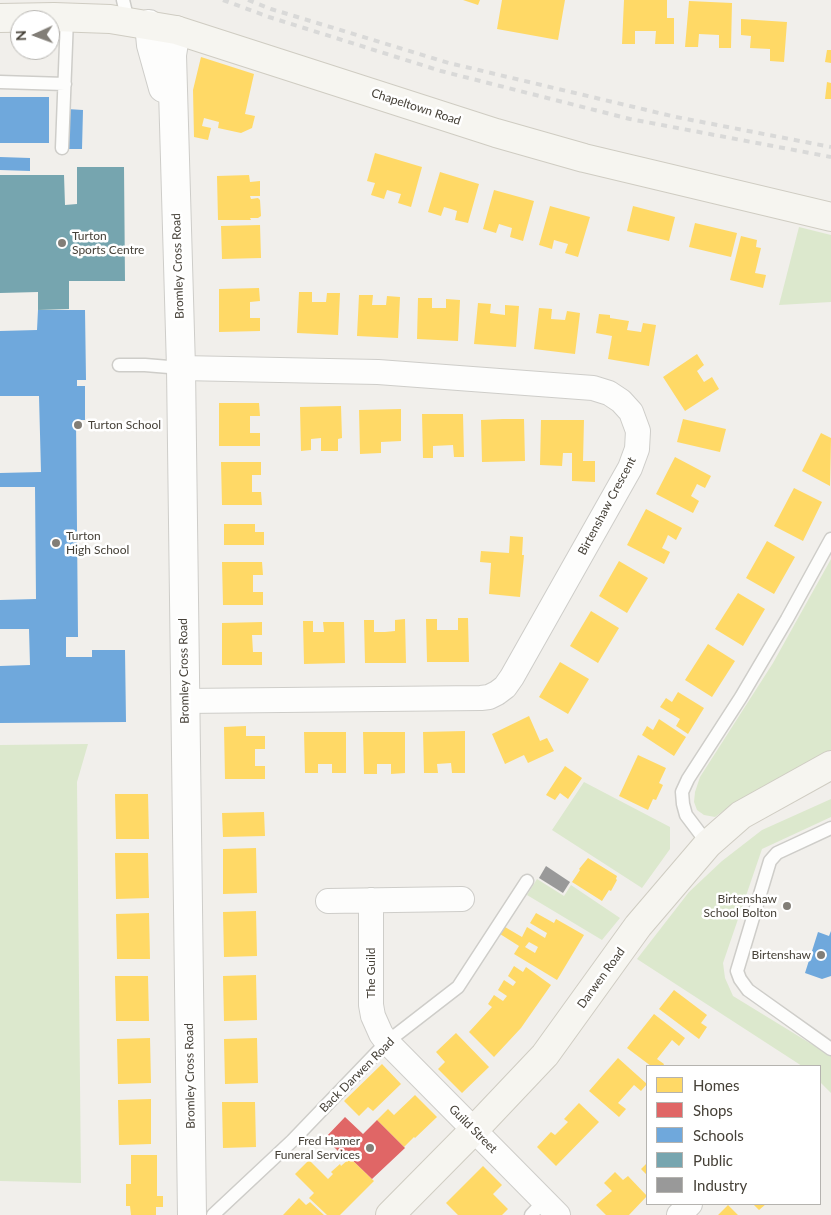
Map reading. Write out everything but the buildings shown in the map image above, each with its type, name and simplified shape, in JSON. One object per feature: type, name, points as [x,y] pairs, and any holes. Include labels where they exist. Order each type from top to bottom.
[{"type":"main road","name":"Chapeltown Road","points":[[0,18],[67,18],[133,15],[496,133],[584,158],[831,217]]},
{"type":"main road","name":"Darwen Road","points":[[390,1215],[545,1055],[638,926],[708,844],[741,815],[831,765]]},
{"type":"street","name":"Bromley Cross Road","points":[[133,15],[151,45],[174,128]]},
{"type":"street","name":"Bromley Cross Road","points":[[176,30],[172,55],[181,368],[192,1215]]},
{"type":"street","name":"Birtenshaw Crescent","points":[[181,368],[378,372],[593,388],[609,393],[621,401],[631,412],[638,431],[637,449],[630,468],[512,677],[497,693],[481,698],[184,701]]},
{"type":"street","name":"The Guild","points":[[371,900],[371,1005],[376,1025],[387,1042]]},
{"type":"street","points":[[328,901],[462,900]]},
{"type":"street","name":"Guild Street","points":[[387,1042],[474,1130],[545,1210]]},
{"type":"street","points":[[679,1215],[689,1205]]},
{"type":"lane","points":[[62,148],[67,18]]},
{"type":"lane","points":[[0,82],[65,84]]},
{"type":"lane","points":[[119,365],[181,368]]},
{"type":"lane","points":[[708,844],[686,815],[682,804],[682,792],[688,779],[788,619],[831,540]]},
{"type":"lane","points":[[831,828],[777,853],[770,861],[737,971],[748,990],[831,1049]]},
{"type":"lane","name":"Back Darwen Road","points":[[213,1215],[292,1141],[387,1042],[458,988],[526,881]]},
{"type":"green space","points":[[799,227],[831,235],[831,302],[779,305]]},
{"type":"green space","points":[[831,559],[831,750],[737,801],[715,817],[704,815],[697,810],[694,802],[700,777],[773,663]]},
{"type":"green space","points":[[88,744],[77,782],[81,1183],[0,1181],[0,745]]},
{"type":"green space","points":[[584,782],[670,827],[670,849],[642,888],[552,830]]},
{"type":"green space","points":[[831,799],[831,817],[762,849],[723,963],[725,978],[733,996],[831,1056],[831,1093],[821,1083],[821,1065],[800,1065],[637,959],[689,892],[722,861],[762,830]]},
{"type":"green space","points":[[537,879],[564,896],[571,885],[620,918],[602,940],[527,895]]},
{"type":"railway","points":[[223,0],[269,17],[441,71],[630,119],[831,157]]},
{"type":"railway","points":[[248,0],[271,9],[449,63],[676,117],[831,147]]},
{"type":"place","name":"Turton Sports Centre","points":[[62,243]]},
{"type":"place","name":"Turton School","points":[[78,425]]},
{"type":"place","name":"Turton High School","points":[[56,543]]},
{"type":"place","name":"Birtenshaw School Bolton","points":[[787,906]]},
{"type":"place","name":"Birtenshaw","points":[[821,955]]},
{"type":"place","name":"Fred Hamer Funeral Services","points":[[370,1148]]}]
